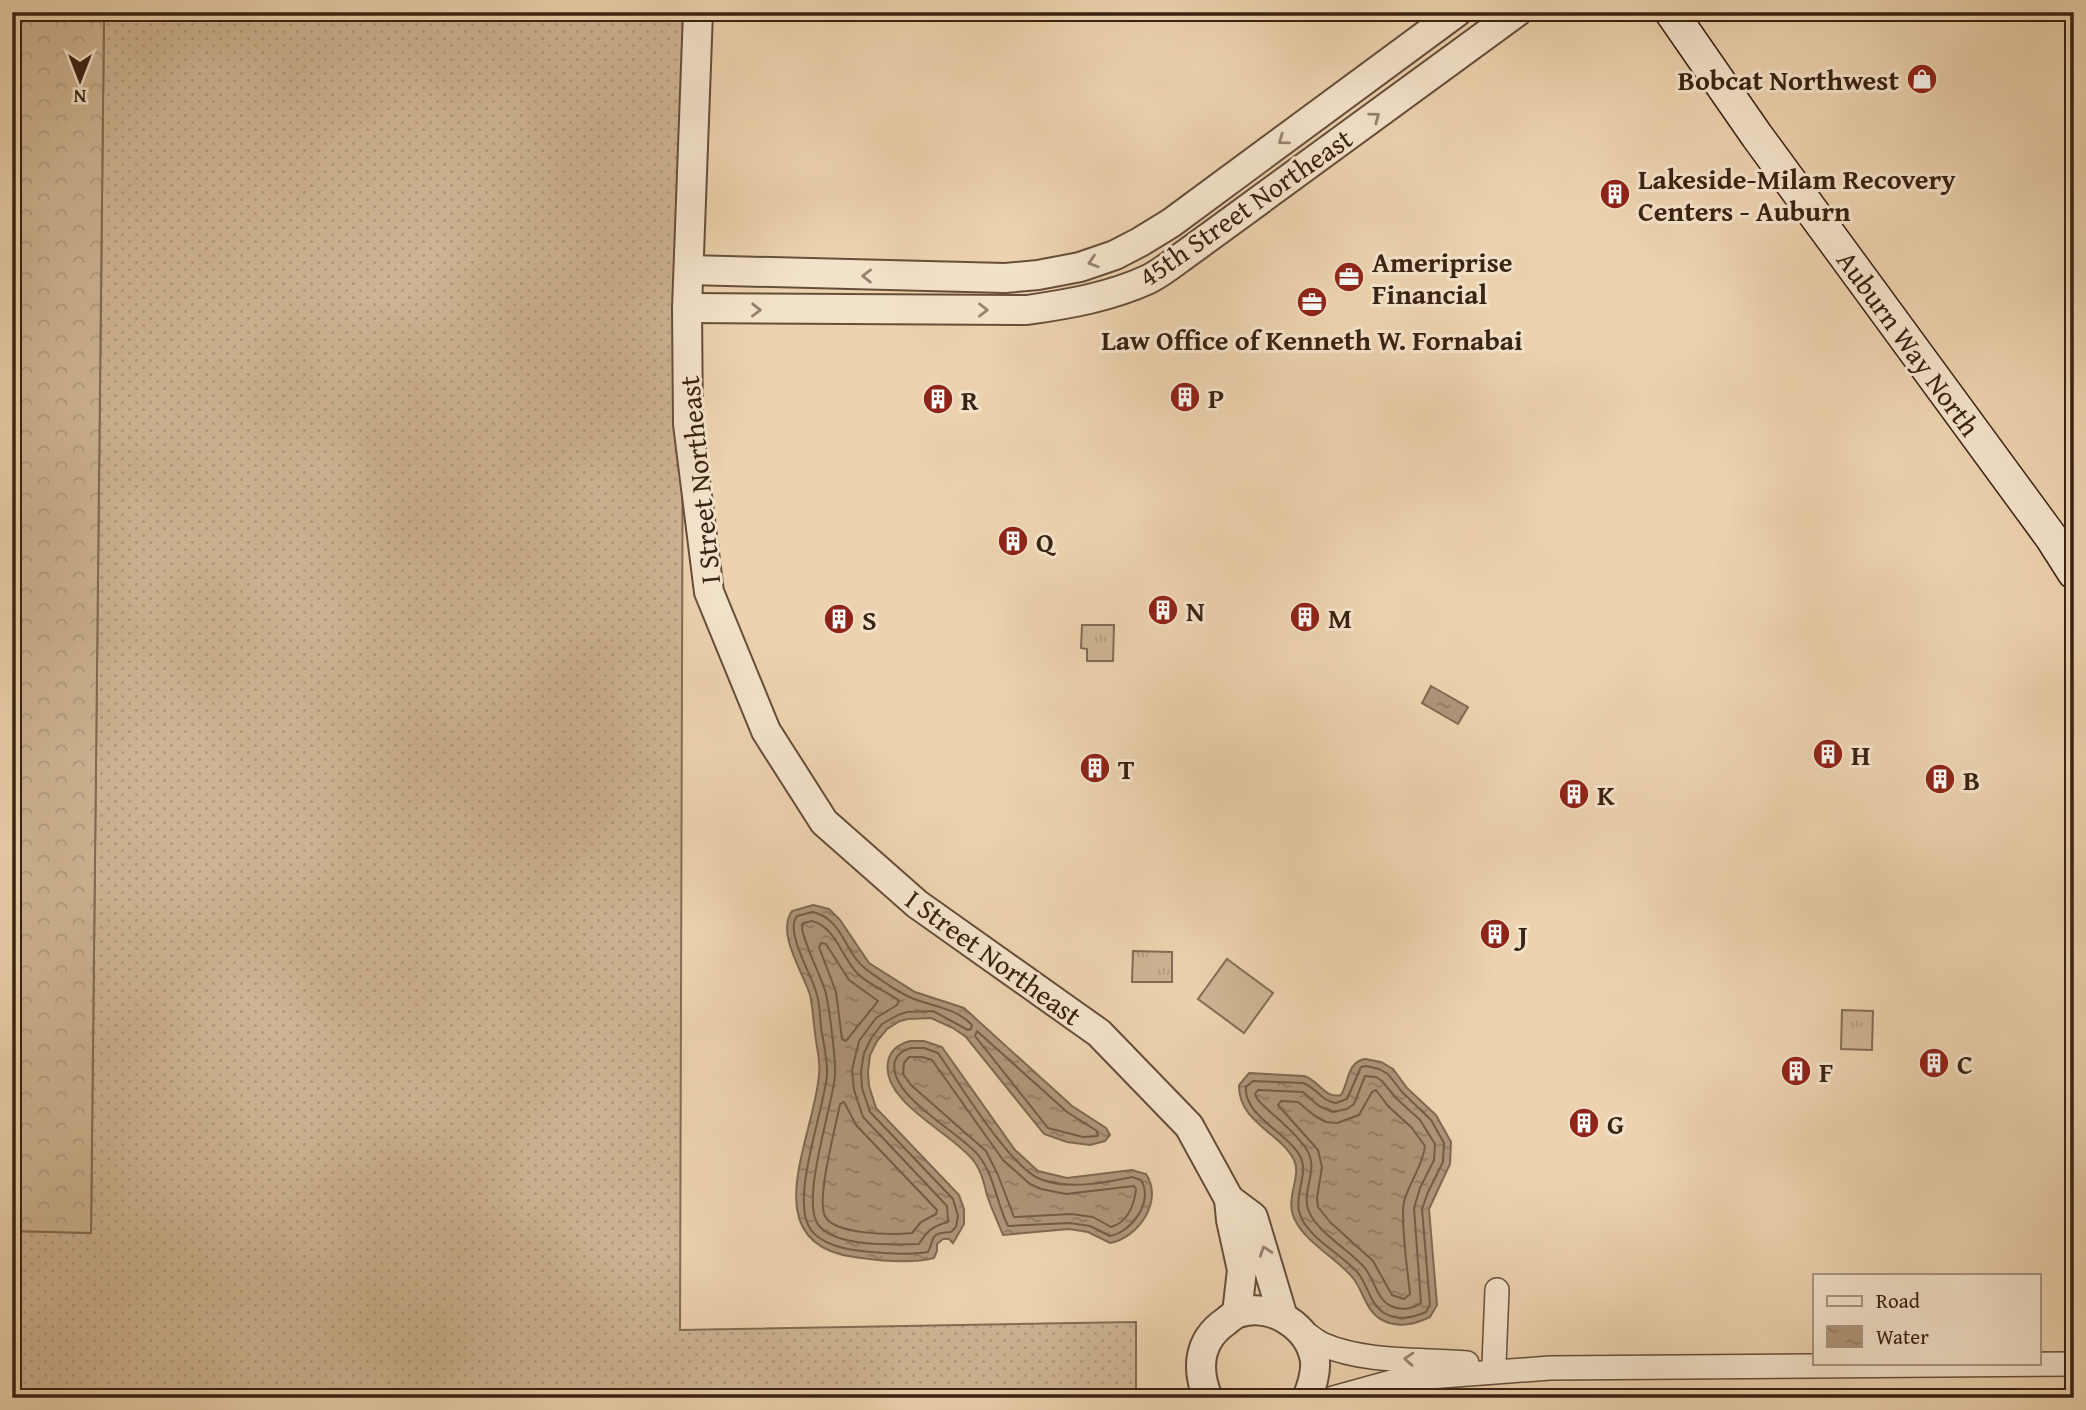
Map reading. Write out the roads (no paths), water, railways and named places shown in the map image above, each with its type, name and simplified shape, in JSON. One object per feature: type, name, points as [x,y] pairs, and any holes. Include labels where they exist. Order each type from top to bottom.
[{"type":"main road","name":"Auburn Way North","points":[[1671,12],[1757,136],[2074,571]]},
{"type":"street","name":"I Street Northeast","points":[[698,12],[687,308],[688,424],[709,592],[766,731],[824,822],[917,904],[1099,1033],[1189,1126],[1229,1199],[1242,1270],[1237,1313]]},
{"type":"street","name":"45th Street Northeast","points":[[688,270],[1005,278],[1080,267],[1115,255],[1171,223],[1457,12]]},
{"type":"street","name":"45th Street Northeast","points":[[687,308],[1027,310],[1105,296],[1150,278],[1190,251],[1517,12]]},
{"type":"street","name":"I Street Northeast","points":[[1229,1199],[1253,1217],[1291,1322],[1310,1344],[1315,1362],[1314,1382],[1307,1398]]},
{"type":"street","points":[[1494,1364],[1497,1290]]},
{"type":"street","points":[[1208,1398],[1200,1379],[1200,1361],[1205,1343],[1216,1328],[1237,1313],[1266,1311],[1291,1322],[1321,1344],[1360,1355],[1550,1368]]},
{"type":"street","points":[[1333,1398],[1402,1379],[1550,1368],[2074,1364]]},
{"type":"water","points":[[1431,686],[1468,707],[1458,724],[1422,703]]},
{"type":"water","points":[[813,905],[829,909],[840,920],[869,963],[915,992],[964,1008],[1072,1106],[1106,1128],[1110,1135],[1105,1141],[1090,1145],[1067,1142],[1044,1134],[966,1037],[931,1018],[900,1021],[887,1029],[870,1055],[869,1086],[876,1108],[959,1195],[964,1209],[964,1224],[953,1243],[949,1239],[943,1239],[937,1244],[934,1258],[924,1260],[874,1260],[823,1248],[805,1232],[797,1210],[801,1157],[815,1100],[819,1064],[810,995],[792,953],[787,930],[792,911]]},
{"type":"water","points":[[910,1041],[924,1041],[942,1047],[1015,1150],[1038,1171],[1067,1178],[1132,1170],[1146,1174],[1152,1195],[1150,1206],[1138,1226],[1130,1234],[1110,1243],[1088,1232],[1069,1229],[1003,1235],[973,1160],[920,1116],[895,1090],[889,1077],[889,1058],[896,1048]]},
{"type":"water","points":[[1365,1059],[1381,1062],[1393,1069],[1407,1088],[1436,1115],[1451,1142],[1450,1164],[1429,1209],[1437,1305],[1430,1317],[1419,1322],[1396,1324],[1378,1317],[1369,1308],[1353,1278],[1299,1227],[1291,1203],[1296,1173],[1294,1160],[1280,1142],[1245,1109],[1241,1098],[1239,1085],[1249,1073],[1304,1076],[1326,1092],[1341,1095],[1352,1068]]},
{"type":"place","name":"Bobcat Northwest","points":[[1922,79]]},
{"type":"place","name":"Lakeside-Milam Recovery Centers - Auburn","points":[[1615,194]]},
{"type":"place","name":"Ameriprise Financial","points":[[1349,277]]},
{"type":"place","name":"Law Office of Kenneth W. Fornabai","points":[[1312,302]]},
{"type":"place","name":"P","points":[[1185,397]]},
{"type":"place","name":"R","points":[[938,399]]},
{"type":"place","name":"Q","points":[[1013,541]]},
{"type":"place","name":"N","points":[[1163,610]]},
{"type":"place","name":"M","points":[[1305,617]]},
{"type":"place","name":"S","points":[[839,619]]},
{"type":"place","name":"H","points":[[1828,754]]},
{"type":"place","name":"T","points":[[1095,768]]},
{"type":"place","name":"B","points":[[1940,779]]},
{"type":"place","name":"K","points":[[1574,794]]},
{"type":"place","name":"J","points":[[1495,934]]},
{"type":"place","name":"C","points":[[1934,1063]]},
{"type":"place","name":"F","points":[[1796,1071]]},
{"type":"place","name":"G","points":[[1584,1123]]}]
